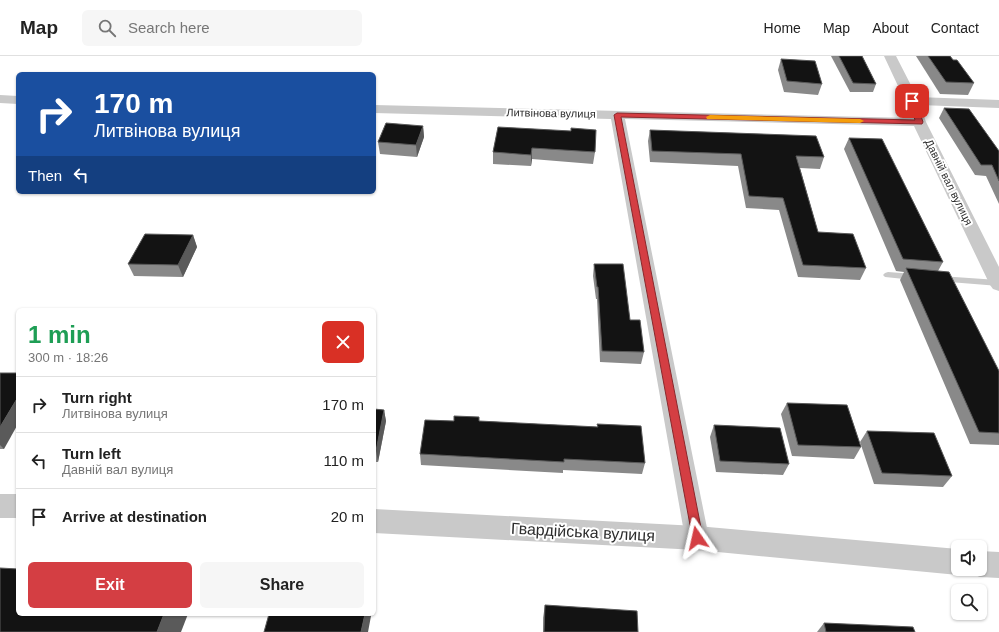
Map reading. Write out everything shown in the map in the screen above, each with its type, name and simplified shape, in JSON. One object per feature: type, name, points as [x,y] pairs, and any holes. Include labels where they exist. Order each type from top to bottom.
[{"type":"street","name":"Давній вал вулиця","points":[[890,56],[998,284]]},
{"type":"street","points":[[0,99],[16,100]]},
{"type":"street","points":[[912,101],[999,104]]},
{"type":"street","name":"Литвінова вулиця","points":[[376,109],[920,122]]},
{"type":"street","points":[[617,115],[697,538]]},
{"type":"street","points":[[0,506],[16,506]]},
{"type":"street","name":"Гвардійська вулиця","points":[[376,521],[697,538],[951,561]]},
{"type":"street","points":[[987,565],[999,566]]},
{"type":"lane","points":[[888,275],[998,284]]},
{"type":"building","points":[[839,56],[862,56],[876,84],[853,83]]},
{"type":"building","points":[[928,56],[950,56],[953,60],[957,60],[974,83],[946,82]]},
{"type":"building","points":[[781,59],[815,61],[822,84],[787,81]]},
{"type":"building","points":[[944,108],[969,109],[999,151],[999,181],[992,165],[981,165]]},
{"type":"building","points":[[386,123],[423,126],[416,145],[378,142]]},
{"type":"building","points":[[498,127],[571,131],[571,128],[596,130],[595,152],[532,148],[531,155],[493,152]]},
{"type":"building","points":[[650,130],[816,136],[824,157],[796,156],[818,232],[853,234],[866,268],[803,265],[783,198],[749,196],[741,154],[652,151]]},
{"type":"building","points":[[849,138],[882,139],[943,262],[903,259]]},
{"type":"building","points":[[145,234],[193,235],[178,265],[128,264]]},
{"type":"building","points":[[594,264],[623,264],[630,320],[640,320],[644,352],[602,351],[598,287]]},
{"type":"building","points":[[906,268],[949,272],[999,371],[999,433],[979,432]]},
{"type":"building","points":[[0,373],[16,373],[16,400],[0,427]]},
{"type":"building","points":[[787,403],[847,405],[861,447],[798,445]]},
{"type":"building","points":[[376,409],[384,410],[376,451]]},
{"type":"building","points":[[454,416],[479,417],[479,421],[598,427],[597,424],[641,426],[645,463],[564,459],[564,462],[420,454],[425,420],[454,421]]},
{"type":"building","points":[[714,425],[780,428],[789,464],[720,461]]},
{"type":"building","points":[[867,431],[934,433],[952,476],[882,473]]},
{"type":"building","points":[[0,568],[16,569],[16,616],[163,616],[157,632],[0,632]]},
{"type":"building","points":[[545,605],[637,611],[638,632],[544,632]]},
{"type":"building","points":[[268,616],[365,616],[361,632],[264,632]]},
{"type":"building","points":[[824,623],[913,627],[915,632],[826,632]]},
{"type":"slow traffic","points":[[710,117],[860,121]]},
{"type":"route","points":[[697,538],[617,115],[920,122],[912,101]]}]
